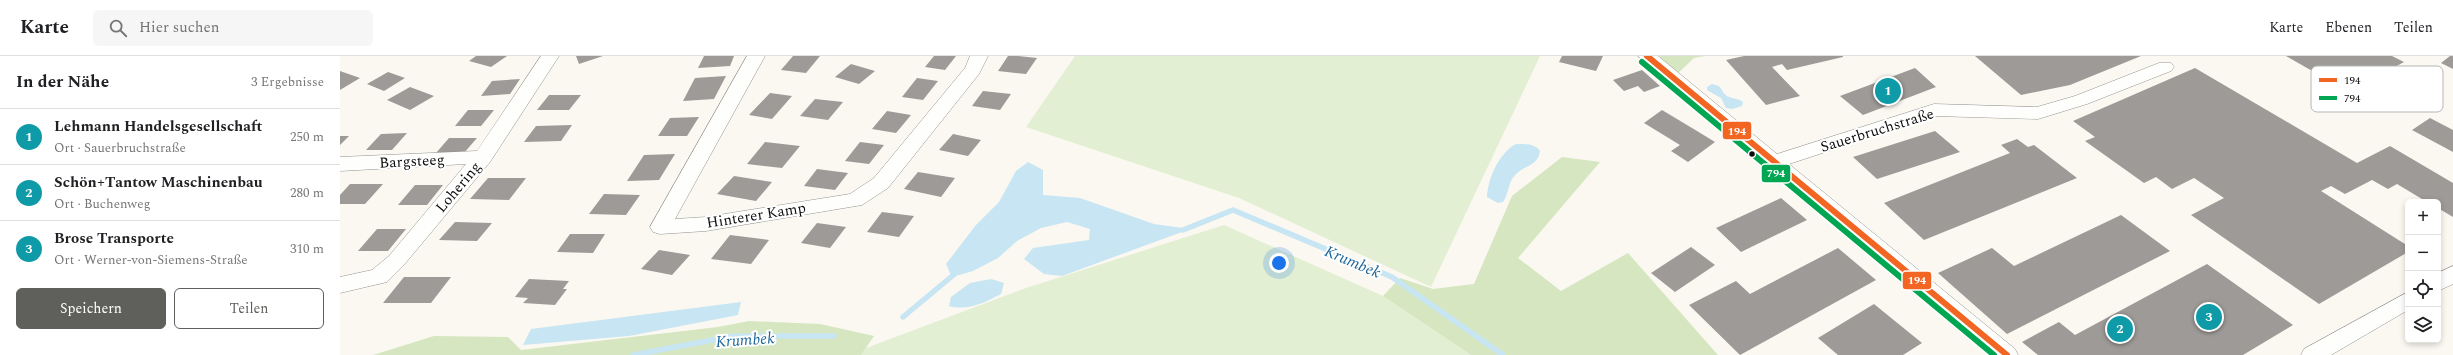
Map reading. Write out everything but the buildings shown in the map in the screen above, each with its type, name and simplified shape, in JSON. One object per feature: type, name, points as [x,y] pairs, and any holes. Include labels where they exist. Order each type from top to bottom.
[{"type":"street","name":"Lohering","points":[[340,285],[378,276],[396,261],[483,157],[550,56]]},
{"type":"street","name":"Hinterer Kamp","points":[[756,56],[660,227],[706,224],[854,200],[881,184],[973,70],[979,56]]},
{"type":"street","points":[[1647,56],[2007,355]]},
{"type":"street","name":"Sauerbruchstraße","points":[[1774,162],[1934,110],[2038,113],[2081,100],[2165,67]]},
{"type":"street","name":"Bargsteeg","points":[[340,164],[483,157]]},
{"type":"street","points":[[2441,281],[2453,274]]},
{"type":"street","points":[[2312,355],[2405,302]]},
{"type":"green space","points":[[1075,56],[1540,56],[1431,287],[1239,198],[1026,127]]},
{"type":"green space","points":[[1661,56],[1705,56],[1694,58],[1674,77],[1655,60]]},
{"type":"green space","points":[[1562,157],[1600,162],[1518,258],[1561,291],[1628,253],[1718,355],[1471,355],[1383,296],[1400,278],[1433,289],[1474,284],[1512,196]]},
{"type":"green space","points":[[1224,225],[1383,296],[1471,355],[861,355],[866,348],[1026,288]]},
{"type":"green space","points":[[749,321],[820,324],[874,336],[861,355],[373,355],[434,336],[508,337],[521,350],[718,327]]},
{"type":"water","points":[[1712,84],[1720,87],[1727,96],[1743,102],[1742,106],[1732,109],[1726,108],[1721,98],[1707,90],[1707,87]]},
{"type":"water","points":[[1516,144],[1529,144],[1538,148],[1540,151],[1539,156],[1537,160],[1513,177],[1505,199],[1503,202],[1498,203],[1487,197],[1492,174],[1504,153]]},
{"type":"water","points":[[1028,162],[1043,170],[1043,195],[1080,198],[1154,224],[1190,229],[1062,276],[1044,274],[1024,259],[1033,248],[1089,240],[1090,229],[1067,222],[1041,228],[1017,241],[998,258],[973,271],[952,277],[946,264],[976,225],[999,202],[1016,171]]},
{"type":"water","points":[[991,279],[1004,283],[1001,294],[969,307],[963,308],[949,306],[951,297],[970,283]]},
{"type":"water","points":[[741,302],[738,315],[629,336],[523,345],[531,329]]},
{"type":"waterway","name":"Krumbek","points":[[1183,230],[1233,210],[1392,277],[1503,355]]},
{"type":"waterway","name":"Krumbek","points":[[903,317],[957,272]]},
{"type":"waterway","name":"Krumbek","points":[[633,355],[734,336],[834,336]]},
{"type":"transit line","name":"194","points":[[1647,56],[2007,355]]},
{"type":"transit line","name":"794","points":[[1642,62],[1994,355]]},
{"type":"place","name":"Lehmann Handelsgesellschaft","points":[[1888,91]]},
{"type":"place","name":"Brose Transporte","points":[[2209,317]]},
{"type":"place","name":"Schön+Tantow Maschinenbau","points":[[2120,329]]}]
